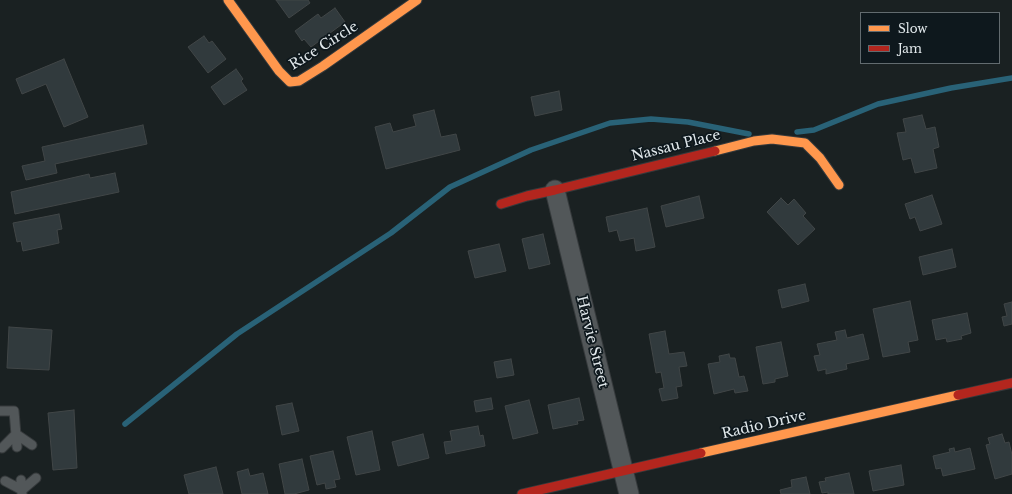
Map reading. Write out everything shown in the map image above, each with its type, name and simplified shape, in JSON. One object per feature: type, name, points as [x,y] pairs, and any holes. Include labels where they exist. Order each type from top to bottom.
[{"type":"street","name":"Rice Circle","points":[[228,0],[278,71],[290,82],[299,81],[323,66],[417,0]]},
{"type":"street","name":"Nassau Place","points":[[501,204],[527,196],[754,141],[772,139],[805,143],[820,158],[839,185]]},
{"type":"street","name":"Harvie Street","points":[[555,190],[629,494]]},
{"type":"street","name":"Radio Drive","points":[[522,494],[1012,384]]},
{"type":"lane","points":[[0,411],[14,411],[17,447]]},
{"type":"lane","points":[[16,434],[32,445]]},
{"type":"lane","points":[[2,448],[16,434]]},
{"type":"lane","points":[[22,492],[36,478]]},
{"type":"lane","points":[[21,480],[22,492]]},
{"type":"lane","points":[[5,481],[22,492]]},
{"type":"building","points":[[276,0],[308,0],[310,3],[289,18]]},
{"type":"building","points":[[335,8],[345,22],[311,47],[304,39],[302,41],[295,31],[318,14],[321,18]]},
{"type":"building","points":[[204,36],[209,43],[212,41],[226,59],[208,73],[188,47]]},
{"type":"building","points":[[64,59],[88,117],[64,127],[46,84],[22,94],[16,79]]},
{"type":"building","points":[[236,69],[243,79],[241,81],[247,90],[224,105],[211,87]]},
{"type":"building","points":[[559,91],[562,110],[535,116],[531,97]]},
{"type":"building","points":[[434,110],[441,137],[456,134],[460,150],[386,169],[375,127],[390,123],[393,132],[416,126],[413,115]]},
{"type":"building","points":[[922,115],[926,129],[935,127],[939,147],[933,149],[937,168],[915,173],[911,158],[903,160],[897,133],[906,132],[903,119]]},
{"type":"building","points":[[143,125],[147,144],[55,164],[57,173],[26,180],[22,166],[45,161],[42,147]]},
{"type":"building","points":[[115,173],[119,192],[15,214],[11,192],[89,174],[90,178]]},
{"type":"building","points":[[932,195],[942,224],[920,231],[915,217],[910,219],[905,204]]},
{"type":"building","points":[[699,196],[704,218],[666,227],[661,206]]},
{"type":"building","points":[[781,198],[788,205],[794,199],[806,213],[803,216],[815,229],[798,245],[767,212]]},
{"type":"building","points":[[647,208],[655,247],[636,251],[634,238],[620,241],[617,230],[609,232],[606,217]]},
{"type":"building","points":[[59,214],[62,229],[57,230],[59,243],[23,251],[21,241],[17,242],[13,223]]},
{"type":"building","points":[[543,234],[550,264],[529,269],[522,239]]},
{"type":"building","points":[[499,244],[506,271],[475,278],[468,251]]},
{"type":"building","points":[[952,249],[956,267],[923,275],[919,257]]},
{"type":"building","points":[[805,284],[809,301],[782,308],[778,290]]},
{"type":"building","points":[[910,301],[918,340],[908,342],[910,352],[883,357],[873,309]]},
{"type":"building","points":[[1012,302],[1012,324],[1004,326],[1002,317],[1007,316],[1004,304]]},
{"type":"building","points":[[967,313],[971,333],[961,336],[962,339],[947,342],[946,338],[936,340],[932,320]]},
{"type":"building","points":[[9,327],[52,330],[49,370],[7,368]]},
{"type":"building","points":[[845,330],[847,338],[863,334],[869,359],[846,364],[847,369],[826,374],[826,369],[818,371],[814,356],[820,355],[817,344],[837,340],[835,332]]},
{"type":"building","points":[[665,331],[669,354],[684,352],[687,366],[679,367],[682,386],[676,387],[678,398],[662,401],[659,389],[664,388],[661,372],[656,373],[649,334]]},
{"type":"building","points":[[781,342],[788,376],[775,379],[775,382],[763,384],[756,347]]},
{"type":"building","points":[[729,354],[730,358],[735,358],[739,377],[744,376],[748,391],[735,393],[734,389],[714,394],[708,364],[720,362],[719,356]]},
{"type":"building","points":[[511,359],[514,375],[497,378],[494,362]]},
{"type":"building","points":[[491,398],[493,409],[476,412],[474,401]]},
{"type":"building","points":[[579,398],[584,420],[577,421],[578,424],[553,429],[548,405]]},
{"type":"building","points":[[529,400],[538,433],[513,439],[505,406]]},
{"type":"building","points":[[292,403],[299,431],[282,435],[276,406]]},
{"type":"building","points":[[74,410],[77,468],[53,470],[48,413]]},
{"type":"building","points":[[478,426],[480,436],[483,435],[485,446],[446,454],[444,442],[452,441],[450,431]]},
{"type":"building","points":[[372,431],[380,470],[356,475],[347,437]]},
{"type":"building","points":[[423,434],[429,458],[398,466],[392,442]]},
{"type":"building","points":[[1002,434],[1005,443],[1009,442],[1012,455],[1012,474],[995,479],[986,445],[990,444],[988,438]]},
{"type":"building","points":[[954,448],[955,452],[970,448],[975,469],[943,476],[941,468],[936,469],[933,456],[950,452],[949,449]]},
{"type":"building","points":[[333,451],[340,479],[334,480],[336,487],[326,489],[325,483],[317,485],[310,456]]},
{"type":"building","points":[[302,459],[309,490],[294,494],[285,494],[279,464]]},
{"type":"building","points":[[901,465],[904,485],[873,491],[869,471]]},
{"type":"building","points":[[216,467],[223,494],[189,494],[184,475]]},
{"type":"building","points":[[248,469],[250,476],[263,473],[268,494],[242,494],[237,472]]},
{"type":"building","points":[[849,473],[854,494],[822,493],[819,482],[826,481],[825,478]]},
{"type":"building","points":[[806,477],[810,494],[781,494],[780,490],[792,487],[791,480]]},
{"type":"waterway","points":[[797,132],[814,130],[878,104],[951,88],[1012,78]]},
{"type":"waterway","points":[[125,424],[237,334],[391,233],[450,187],[531,150],[610,123],[651,119],[688,122],[749,134]]},
{"type":"traffic: slow","points":[[228,0],[279,71],[290,82],[299,81],[323,66],[417,0]]},
{"type":"traffic: slow","points":[[715,151],[754,141],[772,139],[805,143],[820,158],[839,185]]},
{"type":"traffic: slow","points":[[701,453],[958,395]]},
{"type":"traffic: jam","points":[[501,204],[527,196],[715,151]]},
{"type":"traffic: jam","points":[[958,395],[1012,383]]},
{"type":"traffic: jam","points":[[522,494],[701,453]]}]
